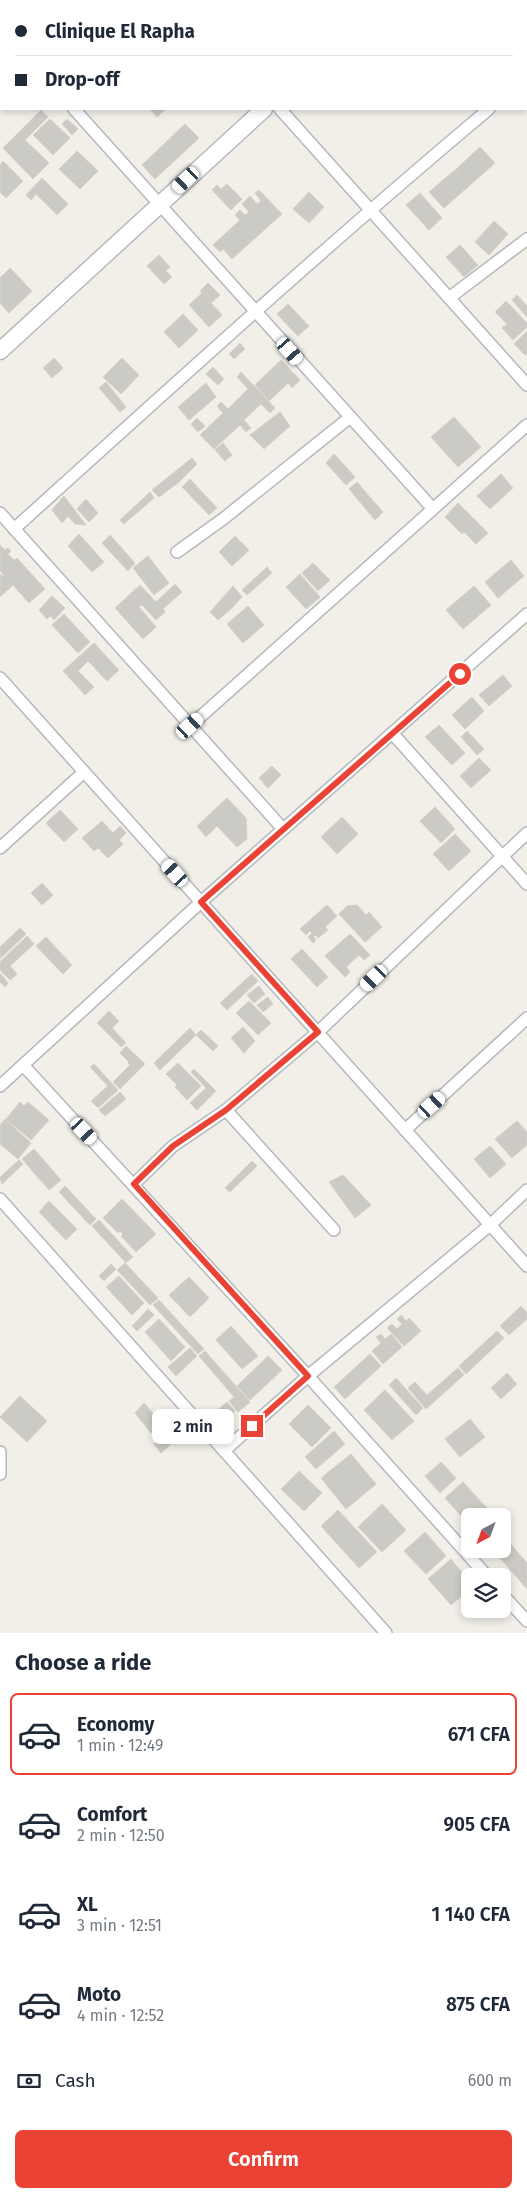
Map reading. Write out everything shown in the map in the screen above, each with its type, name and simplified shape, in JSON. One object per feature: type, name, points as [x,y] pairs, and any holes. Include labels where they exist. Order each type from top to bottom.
[{"type":"street","points":[[75,110],[255,310],[349,418],[433,509]]},
{"type":"street","points":[[0,351],[263,110]]},
{"type":"street","points":[[281,110],[527,384]]},
{"type":"street","points":[[14,529],[255,310],[370,209],[489,110]]},
{"type":"street","points":[[449,298],[527,239]]},
{"type":"street","points":[[177,552],[223,519],[349,418]]},
{"type":"street","points":[[190,726],[527,425]]},
{"type":"street","points":[[0,513],[283,829]]},
{"type":"street","points":[[0,1086],[201,902],[527,614]]},
{"type":"street","points":[[0,678],[527,1266]]},
{"type":"street","points":[[393,734],[527,884]]},
{"type":"street","points":[[0,848],[84,772]]},
{"type":"street","points":[[134,1184],[173,1146],[226,1110],[318,1032],[527,833]]},
{"type":"street","points":[[405,1130],[527,1018]]},
{"type":"street","points":[[23,1065],[134,1184],[480,1568]]},
{"type":"street","points":[[226,1110],[334,1230]]},
{"type":"street","points":[[224,1451],[308,1376],[490,1225],[527,1190]]},
{"type":"street","points":[[0,1199],[386,1633]]},
{"type":"street","points":[[0,1452],[0,1474]]},
{"type":"street","points":[[511,1604],[527,1621]]},
{"type":"building","points":[[41,110],[48,117],[25,140],[49,163],[33,179],[3,148]]},
{"type":"building","points":[[151,110],[165,110],[157,117]]},
{"type":"building","points":[[50,119],[70,138],[53,155],[33,135]]},
{"type":"building","points":[[67,119],[78,129],[72,135],[62,124]]},
{"type":"building","points":[[185,124],[199,138],[155,179],[142,165]]},
{"type":"building","points":[[480,147],[495,163],[469,186],[455,170]]},
{"type":"building","points":[[77,151],[98,171],[80,189],[59,169]]},
{"type":"building","points":[[3,161],[23,181],[6,198],[0,192],[0,165]]},
{"type":"building","points":[[455,170],[469,186],[444,208],[429,192]]},
{"type":"building","points":[[42,178],[68,204],[57,215],[36,194],[31,200],[26,195]]},
{"type":"building","points":[[227,184],[242,199],[231,210],[212,190],[217,185],[221,189]]},
{"type":"building","points":[[259,190],[282,214],[232,259],[223,249],[220,252],[213,245],[240,220],[235,215],[240,210],[245,215],[249,212],[242,204],[250,196],[257,204],[261,201],[255,193]]},
{"type":"building","points":[[309,192],[324,207],[309,223],[293,209]]},
{"type":"building","points":[[420,193],[442,218],[429,230],[406,205]]},
{"type":"building","points":[[494,221],[508,234],[489,255],[475,242]]},
{"type":"building","points":[[460,245],[478,265],[464,277],[446,257]]},
{"type":"building","points":[[159,255],[170,267],[166,271],[172,277],[164,284],[147,266]]},
{"type":"building","points":[[10,268],[32,291],[9,313],[0,303],[0,278]]},
{"type":"building","points":[[208,283],[220,295],[211,303],[200,291]]},
{"type":"building","points":[[202,293],[222,315],[209,327],[189,305]]},
{"type":"building","points":[[517,295],[527,306],[527,317],[512,300]]},
{"type":"building","points":[[506,301],[527,323],[527,327],[513,340],[502,328],[507,324],[495,312]]},
{"type":"building","points":[[288,304],[309,326],[298,336],[277,314]]},
{"type":"building","points":[[183,314],[198,330],[179,348],[164,332]]},
{"type":"building","points":[[527,331],[527,353],[525,355],[514,344]]},
{"type":"building","points":[[240,343],[245,349],[234,359],[229,354]]},
{"type":"building","points":[[54,358],[63,368],[52,378],[43,368]]},
{"type":"building","points":[[122,358],[139,375],[121,394],[103,377]]},
{"type":"building","points":[[281,360],[300,380],[292,388],[288,383],[269,401],[255,385]]},
{"type":"building","points":[[213,367],[224,379],[218,385],[206,374]]},
{"type":"building","points":[[241,372],[275,408],[270,413],[261,404],[244,420],[251,428],[246,432],[240,425],[214,449],[200,435],[223,413],[217,406],[221,402],[228,409],[248,389],[237,377]]},
{"type":"building","points":[[106,382],[126,407],[120,412],[99,388]]},
{"type":"building","points":[[206,383],[216,397],[189,420],[178,407]]},
{"type":"building","points":[[280,412],[290,426],[264,449],[250,435]]},
{"type":"building","points":[[454,417],[481,447],[458,467],[431,437]]},
{"type":"building","points":[[197,418],[205,426],[198,432],[191,424]]},
{"type":"building","points":[[223,443],[232,455],[225,461],[215,450]]},
{"type":"building","points":[[334,454],[355,477],[346,485],[326,463]]},
{"type":"building","points":[[192,458],[197,464],[179,482],[159,497],[152,490]]},
{"type":"building","points":[[501,474],[513,488],[490,509],[477,496]]},
{"type":"building","points":[[190,479],[217,508],[209,515],[182,487]]},
{"type":"building","points":[[357,482],[383,512],[375,520],[349,489]]},
{"type":"building","points":[[150,492],[154,498],[124,524],[120,520]]},
{"type":"building","points":[[64,496],[86,525],[75,524],[68,516],[62,523],[52,510]]},
{"type":"building","points":[[86,499],[98,513],[89,522],[77,509]]},
{"type":"building","points":[[458,503],[488,533],[476,544],[464,532],[462,534],[445,517]]},
{"type":"building","points":[[79,534],[104,562],[92,572],[68,546]]},
{"type":"building","points":[[110,535],[135,563],[128,571],[102,543]]},
{"type":"building","points":[[235,536],[249,550],[232,566],[219,552]]},
{"type":"building","points":[[0,545],[5,550],[8,548],[11,551],[8,554],[14,560],[17,558],[45,589],[29,603],[13,585],[0,597],[0,574],[4,575],[0,571]]},
{"type":"building","points":[[148,556],[169,583],[154,595],[133,568]]},
{"type":"building","points":[[511,560],[524,576],[498,598],[485,582]]},
{"type":"building","points":[[313,563],[330,580],[318,591],[302,573]]},
{"type":"building","points":[[267,567],[272,573],[247,595],[242,590]]},
{"type":"building","points":[[300,574],[320,597],[306,609],[286,587]]},
{"type":"building","points":[[175,584],[182,592],[163,609],[165,612],[156,620],[142,605],[139,607],[156,627],[143,639],[115,608],[140,585],[156,602]]},
{"type":"building","points":[[233,586],[242,597],[218,620],[210,612]]},
{"type":"building","points":[[474,586],[491,605],[463,629],[446,610]]},
{"type":"building","points":[[52,596],[65,608],[54,620],[50,616],[47,619],[39,610]]},
{"type":"building","points":[[248,606],[264,625],[243,643],[227,624]]},
{"type":"building","points":[[64,614],[90,642],[78,653],[52,625]]},
{"type":"building","points":[[94,643],[119,670],[107,681],[88,661],[78,671],[94,687],[85,695],[63,671]]},
{"type":"building","points":[[503,675],[512,686],[489,706],[479,695]]},
{"type":"building","points":[[472,697],[484,711],[465,729],[452,715]]},
{"type":"building","points":[[439,725],[465,753],[452,765],[425,737]]},
{"type":"building","points":[[467,731],[484,749],[477,755],[461,737]]},
{"type":"building","points":[[479,758],[491,770],[471,788],[460,776]]},
{"type":"building","points":[[272,766],[281,775],[268,788],[259,778]]},
{"type":"building","points":[[227,798],[246,818],[247,839],[237,847],[217,826],[206,837],[197,826]]},
{"type":"building","points":[[435,807],[455,829],[441,843],[420,821]]},
{"type":"building","points":[[60,810],[78,829],[64,842],[46,823]]},
{"type":"building","points":[[342,817],[358,834],[337,854],[321,837]]},
{"type":"building","points":[[102,821],[113,833],[120,826],[126,833],[119,840],[123,844],[108,858],[98,848],[94,851],[82,838]]},
{"type":"building","points":[[455,834],[471,851],[449,871],[433,854]]},
{"type":"building","points":[[42,883],[53,895],[42,905],[31,893]]},
{"type":"building","points":[[327,905],[337,916],[325,927],[328,930],[318,938],[315,935],[313,936],[316,940],[313,943],[308,937],[312,933],[310,931],[306,935],[300,929]]},
{"type":"building","points":[[357,905],[366,915],[369,912],[382,927],[365,942],[339,914],[347,906]]},
{"type":"building","points":[[20,928],[26,934],[0,959],[0,947]]},
{"type":"building","points":[[350,934],[370,955],[364,960],[359,955],[346,967],[350,972],[345,977],[325,956]]},
{"type":"building","points":[[27,936],[34,944],[10,966],[17,974],[10,980],[0,970],[0,962]]},
{"type":"building","points":[[46,937],[72,965],[63,974],[36,946]]},
{"type":"building","points":[[302,949],[328,977],[317,987],[291,959]]},
{"type":"building","points":[[0,973],[8,983],[5,987],[0,982]]},
{"type":"building","points":[[252,974],[258,981],[227,1010],[220,1003]]},
{"type":"building","points":[[259,986],[265,994],[254,1003],[247,995]]},
{"type":"building","points":[[268,997],[273,1004],[263,1012],[257,1005]]},
{"type":"building","points":[[249,1001],[271,1023],[258,1035],[236,1013]]},
{"type":"building","points":[[109,1011],[119,1021],[112,1028],[126,1043],[121,1047],[97,1023]]},
{"type":"building","points":[[243,1027],[255,1041],[244,1053],[231,1038]]},
{"type":"building","points":[[190,1028],[196,1035],[160,1070],[154,1063]]},
{"type":"building","points":[[201,1030],[218,1046],[213,1051],[196,1035]]},
{"type":"building","points":[[126,1046],[145,1064],[120,1089],[113,1082],[130,1065],[120,1053]]},
{"type":"building","points":[[178,1063],[201,1086],[187,1100],[175,1087],[177,1085],[166,1074]]},
{"type":"building","points":[[94,1064],[118,1090],[98,1108],[91,1101],[108,1086],[90,1067]]},
{"type":"building","points":[[194,1069],[216,1091],[197,1110],[190,1103],[206,1088],[191,1072]]},
{"type":"building","points":[[120,1092],[126,1099],[105,1116],[99,1110]]},
{"type":"building","points":[[20,1102],[24,1106],[28,1102],[49,1120],[31,1140],[6,1119]]},
{"type":"building","points":[[5,1119],[31,1143],[18,1159],[0,1144],[0,1125]]},
{"type":"building","points":[[517,1121],[527,1132],[527,1145],[512,1158],[495,1139]]},
{"type":"building","points":[[490,1146],[506,1164],[490,1178],[474,1159]]},
{"type":"building","points":[[34,1149],[61,1180],[49,1190],[22,1159]]},
{"type":"building","points":[[19,1160],[23,1164],[2,1184],[0,1177]]},
{"type":"building","points":[[252,1161],[257,1166],[230,1192],[225,1188]]},
{"type":"building","points":[[343,1175],[371,1205],[355,1218],[329,1182]]},
{"type":"building","points":[[65,1186],[96,1219],[90,1225],[59,1192]]},
{"type":"building","points":[[122,1199],[156,1234],[136,1252],[121,1236],[123,1234],[120,1231],[118,1233],[103,1218]]},
{"type":"building","points":[[49,1201],[77,1229],[66,1240],[39,1212]]},
{"type":"building","points":[[99,1220],[133,1257],[126,1263],[92,1226]]},
{"type":"building","points":[[125,1263],[158,1298],[150,1305],[117,1270]]},
{"type":"building","points":[[111,1264],[116,1269],[104,1281],[99,1276]]},
{"type":"building","points":[[119,1276],[144,1303],[132,1315],[106,1287]]},
{"type":"building","points":[[189,1277],[209,1298],[190,1317],[169,1295]]},
{"type":"building","points":[[159,1300],[204,1349],[198,1354],[153,1305]]},
{"type":"building","points":[[521,1306],[527,1313],[527,1319],[509,1335],[500,1326]]},
{"type":"building","points":[[148,1309],[154,1315],[137,1331],[132,1326]]},
{"type":"building","points":[[401,1315],[406,1321],[409,1318],[421,1331],[404,1346],[387,1328],[392,1324],[397,1329],[402,1324],[397,1319]]},
{"type":"building","points":[[159,1319],[185,1347],[171,1361],[145,1332]]},
{"type":"building","points":[[231,1326],[258,1356],[242,1369],[216,1340]]},
{"type":"building","points":[[497,1331],[504,1338],[466,1374],[459,1366]]},
{"type":"building","points":[[381,1334],[385,1339],[391,1334],[402,1347],[383,1364],[372,1351],[381,1343],[376,1337]]},
{"type":"building","points":[[190,1348],[197,1356],[176,1376],[168,1367]]},
{"type":"building","points":[[205,1351],[250,1402],[238,1412],[229,1401],[234,1397],[199,1356]]},
{"type":"building","points":[[370,1354],[381,1366],[345,1399],[334,1387]]},
{"type":"building","points":[[268,1356],[282,1370],[250,1400],[237,1386]]},
{"type":"building","points":[[458,1368],[464,1375],[426,1409],[408,1388],[415,1382],[427,1395]]},
{"type":"building","points":[[507,1373],[517,1384],[501,1399],[491,1388]]},
{"type":"building","points":[[396,1378],[423,1408],[416,1415],[389,1385]]},
{"type":"building","points":[[385,1390],[414,1421],[392,1440],[364,1410]]},
{"type":"building","points":[[20,1396],[47,1421],[27,1442],[0,1417]]},
{"type":"building","points":[[227,1402],[235,1411],[221,1423],[213,1414]]},
{"type":"building","points":[[144,1403],[164,1425],[151,1433],[135,1413]]},
{"type":"building","points":[[308,1405],[331,1428],[312,1447],[289,1424]]},
{"type":"building","points":[[470,1419],[485,1437],[460,1457],[445,1439]]},
{"type":"building","points":[[166,1426],[179,1437],[161,1453],[154,1444]]},
{"type":"building","points":[[334,1431],[345,1444],[316,1469],[305,1457]]},
{"type":"building","points":[[351,1454],[376,1484],[346,1509],[321,1478]]},
{"type":"building","points":[[441,1462],[456,1478],[440,1493],[425,1476]]},
{"type":"building","points":[[299,1471],[322,1493],[304,1511],[281,1489]]},
{"type":"building","points":[[463,1482],[487,1508],[461,1508],[461,1516],[445,1498]]},
{"type":"building","points":[[382,1504],[406,1530],[382,1552],[358,1527]]},
{"type":"building","points":[[338,1510],[377,1552],[359,1568],[321,1526]]},
{"type":"building","points":[[425,1532],[446,1556],[426,1574],[404,1551]]},
{"type":"building","points":[[511,1544],[527,1563],[527,1589],[511,1571],[511,1568],[509,1568],[500,1558],[511,1558]]},
{"type":"building","points":[[451,1559],[461,1571],[461,1597],[451,1605],[428,1579]]},
{"type":"route","points":[[252,1426],[308,1376],[235,1298],[134,1184],[173,1146],[226,1110],[318,1032],[201,902],[460,674]]}]
